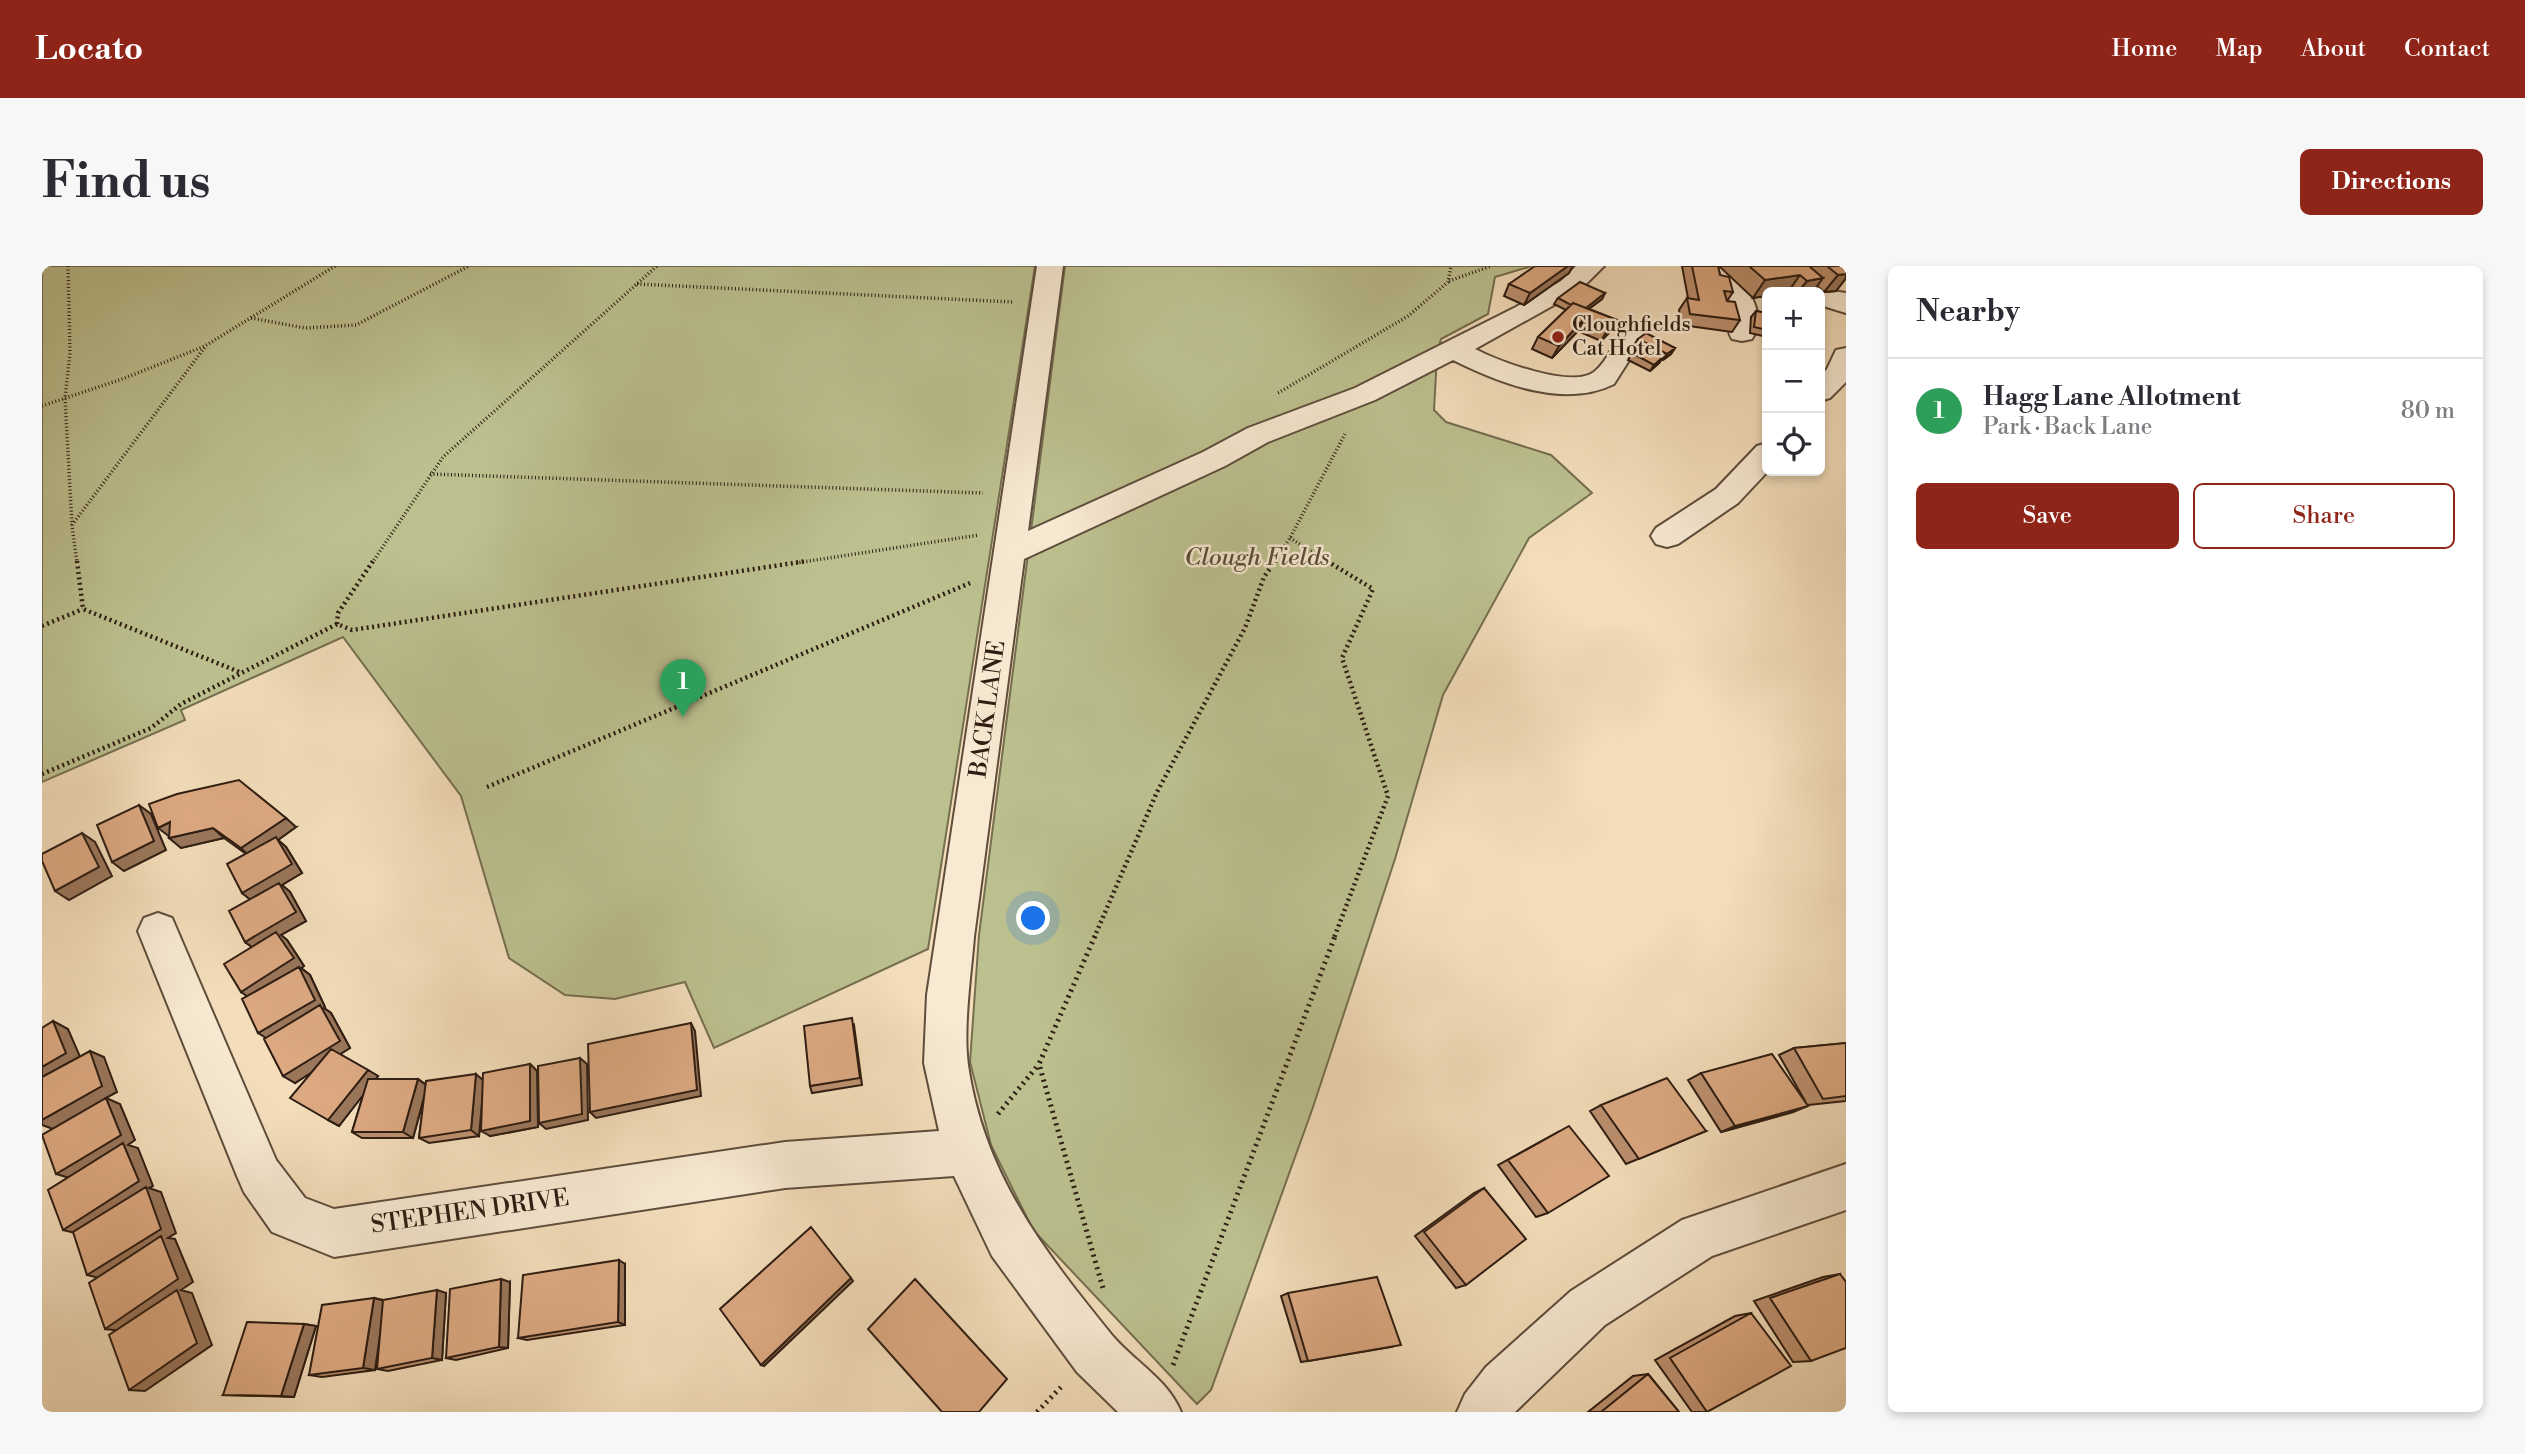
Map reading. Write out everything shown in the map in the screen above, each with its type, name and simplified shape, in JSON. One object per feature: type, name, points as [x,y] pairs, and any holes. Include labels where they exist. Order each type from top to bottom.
[{"type":"street","name":"BACK LANE","points":[[1050,266],[948,995],[946,1063],[966,1152],[1009,1240],[1095,1354],[1162,1393]]},
{"type":"street","points":[[1011,549],[1214,459],[1258,435],[1376,388],[1525,313],[1570,286],[1591,266]]},
{"type":"street","points":[[1711,266],[1727,278],[1741,298],[1745,311],[1742,333]]},
{"type":"street","points":[[1741,298],[1749,303],[1762,304]]},
{"type":"street","points":[[1825,298],[1837,299],[1846,305]]},
{"type":"street","points":[[1452,349],[1507,374],[1544,382],[1586,384],[1602,380],[1619,359],[1634,332]]},
{"type":"street","points":[[1825,387],[1840,372],[1846,356]]},
{"type":"street","points":[[1667,536],[1727,496],[1762,458]]},
{"type":"street","name":"STEPHEN DRIVE","points":[[158,931],[260,1175],[289,1215],[334,1233],[785,1165],[966,1152]]},
{"type":"street","points":[[1483,1412],[1504,1385],[1588,1308],[1699,1237],[1846,1186]]},
{"type":"path","points":[[68,266],[70,353],[65,398],[72,526],[83,610]]},
{"type":"path","points":[[42,405],[125,378],[205,346],[335,266]]},
{"type":"path","points":[[251,318],[304,328],[356,325],[469,266]]},
{"type":"path","points":[[337,624],[338,613],[443,457],[657,266]]},
{"type":"path","points":[[1448,282],[1451,266]]},
{"type":"path","points":[[1258,435],[1248,426],[1252,409],[1408,316],[1448,282],[1491,266]]},
{"type":"path","points":[[637,284],[1044,304]]},
{"type":"path","points":[[72,526],[205,346]]},
{"type":"path","points":[[966,1152],[1039,1064],[1157,792],[1245,628],[1264,577],[1290,538],[1376,388]]},
{"type":"path","points":[[430,474],[1019,495]]},
{"type":"path","points":[[1162,1393],[1388,796],[1342,658],[1373,589],[1290,538]]},
{"type":"path","points":[[42,774],[150,728],[181,704],[337,624],[352,630],[1011,549]]},
{"type":"path","points":[[487,787],[1011,549]]},
{"type":"path","points":[[42,626],[83,610],[243,673]]},
{"type":"path","points":[[1039,1064],[1106,1299]]},
{"type":"green space","points":[[42,266],[1035,266],[928,949],[714,1048],[685,982],[615,999],[565,995],[509,958],[461,796],[343,637],[181,710],[185,720],[42,782]]},
{"type":"green space","name":"Clough Fields","points":[[1065,266],[1532,266],[1495,277],[1488,314],[1441,339],[1437,356],[1434,410],[1446,422],[1551,455],[1592,493],[1529,538],[1443,695],[1395,859],[1312,1110],[1211,1390],[1197,1404],[1033,1230],[991,1145],[970,1062],[979,935]]},
{"type":"building","points":[[1535,266],[1568,266],[1530,293],[1509,284]]},
{"type":"building","points":[[1692,266],[1718,266],[1720,275],[1729,277],[1733,292],[1724,291],[1727,301],[1735,302],[1740,320],[1690,314],[1687,298],[1699,300]]},
{"type":"building","points":[[1749,266],[1809,266],[1823,278],[1807,281],[1800,275],[1765,280]]},
{"type":"building","points":[[1827,266],[1841,266],[1846,270],[1846,274],[1838,275]]},
{"type":"building","points":[[1580,282],[1605,293],[1586,308],[1573,303],[1571,305],[1558,298]]},
{"type":"building","points":[[1573,303],[1617,320],[1608,329],[1584,319],[1559,346],[1538,337]]},
{"type":"building","points":[[1756,311],[1762,312],[1762,329],[1754,327]]},
{"type":"building","points":[[1646,333],[1675,348],[1667,354],[1638,339]]},
{"type":"building","points":[[1641,346],[1663,357],[1654,365],[1632,353]]},
{"type":"building","points":[[239,780],[286,818],[241,848],[213,828],[169,838],[170,822],[158,828],[149,804],[177,794]]},
{"type":"building","points":[[139,805],[154,841],[112,862],[97,825]]},
{"type":"building","points":[[82,833],[99,867],[55,891],[42,861],[42,854]]},
{"type":"building","points":[[276,837],[292,864],[242,893],[227,864]]},
{"type":"building","points":[[279,883],[296,912],[245,942],[229,911]]},
{"type":"building","points":[[276,932],[294,958],[241,992],[224,964]]},
{"type":"building","points":[[299,967],[315,1000],[258,1033],[242,999]]},
{"type":"building","points":[[320,1005],[340,1041],[283,1076],[264,1039]]},
{"type":"building","points":[[852,1018],[860,1078],[810,1086],[804,1026]]},
{"type":"building","points":[[53,1021],[66,1053],[42,1067],[42,1028]]},
{"type":"building","points":[[691,1023],[697,1090],[590,1112],[588,1044]]},
{"type":"building","points":[[1846,1043],[1846,1096],[1823,1099],[1794,1048]]},
{"type":"building","points":[[331,1049],[368,1070],[328,1120],[290,1098]]},
{"type":"building","points":[[90,1051],[102,1086],[42,1120],[42,1077]]},
{"type":"building","points":[[1772,1054],[1808,1106],[1735,1126],[1701,1073]]},
{"type":"building","points":[[580,1058],[582,1114],[539,1123],[538,1066]]},
{"type":"building","points":[[530,1064],[530,1121],[481,1131],[483,1073]]},
{"type":"building","points":[[476,1074],[471,1130],[419,1138],[426,1081]]},
{"type":"building","points":[[1667,1078],[1706,1131],[1639,1159],[1601,1105]]},
{"type":"building","points":[[368,1079],[418,1079],[403,1132],[352,1132]]},
{"type":"building","points":[[106,1098],[121,1135],[56,1174],[42,1135]]},
{"type":"building","points":[[1569,1126],[1609,1176],[1548,1213],[1508,1160]]},
{"type":"building","points":[[123,1143],[139,1181],[63,1230],[48,1190]]},
{"type":"building","points":[[146,1187],[161,1229],[87,1275],[73,1232]]},
{"type":"building","points":[[1484,1188],[1526,1239],[1466,1285],[1424,1232]]},
{"type":"building","points":[[811,1227],[851,1278],[761,1365],[720,1309]]},
{"type":"building","points":[[161,1236],[178,1279],[105,1329],[89,1283]]},
{"type":"building","points":[[619,1260],[618,1322],[518,1338],[523,1275]]},
{"type":"building","points":[[1840,1274],[1846,1282],[1846,1348],[1811,1361],[1770,1298]]},
{"type":"building","points":[[1377,1277],[1401,1345],[1308,1361],[1288,1293]]},
{"type":"building","points":[[501,1279],[499,1347],[446,1358],[450,1289]]},
{"type":"building","points":[[915,1279],[1007,1379],[979,1412],[942,1412],[868,1329]]},
{"type":"building","points":[[177,1290],[197,1343],[129,1390],[109,1335]]},
{"type":"building","points":[[437,1290],[432,1358],[377,1369],[383,1300]]},
{"type":"building","points":[[374,1298],[363,1368],[309,1375],[322,1305]]},
{"type":"building","points":[[1751,1313],[1791,1366],[1707,1412],[1670,1358]]},
{"type":"building","points":[[247,1322],[304,1324],[281,1396],[223,1395]]},
{"type":"building","points":[[1648,1374],[1679,1412],[1601,1412]]},
{"type":"place","name":"Cloughfields Cat Hotel","points":[[1558,337]]},
{"type":"place","name":"Hagg Lane Allotment","points":[[683,717]]}]
